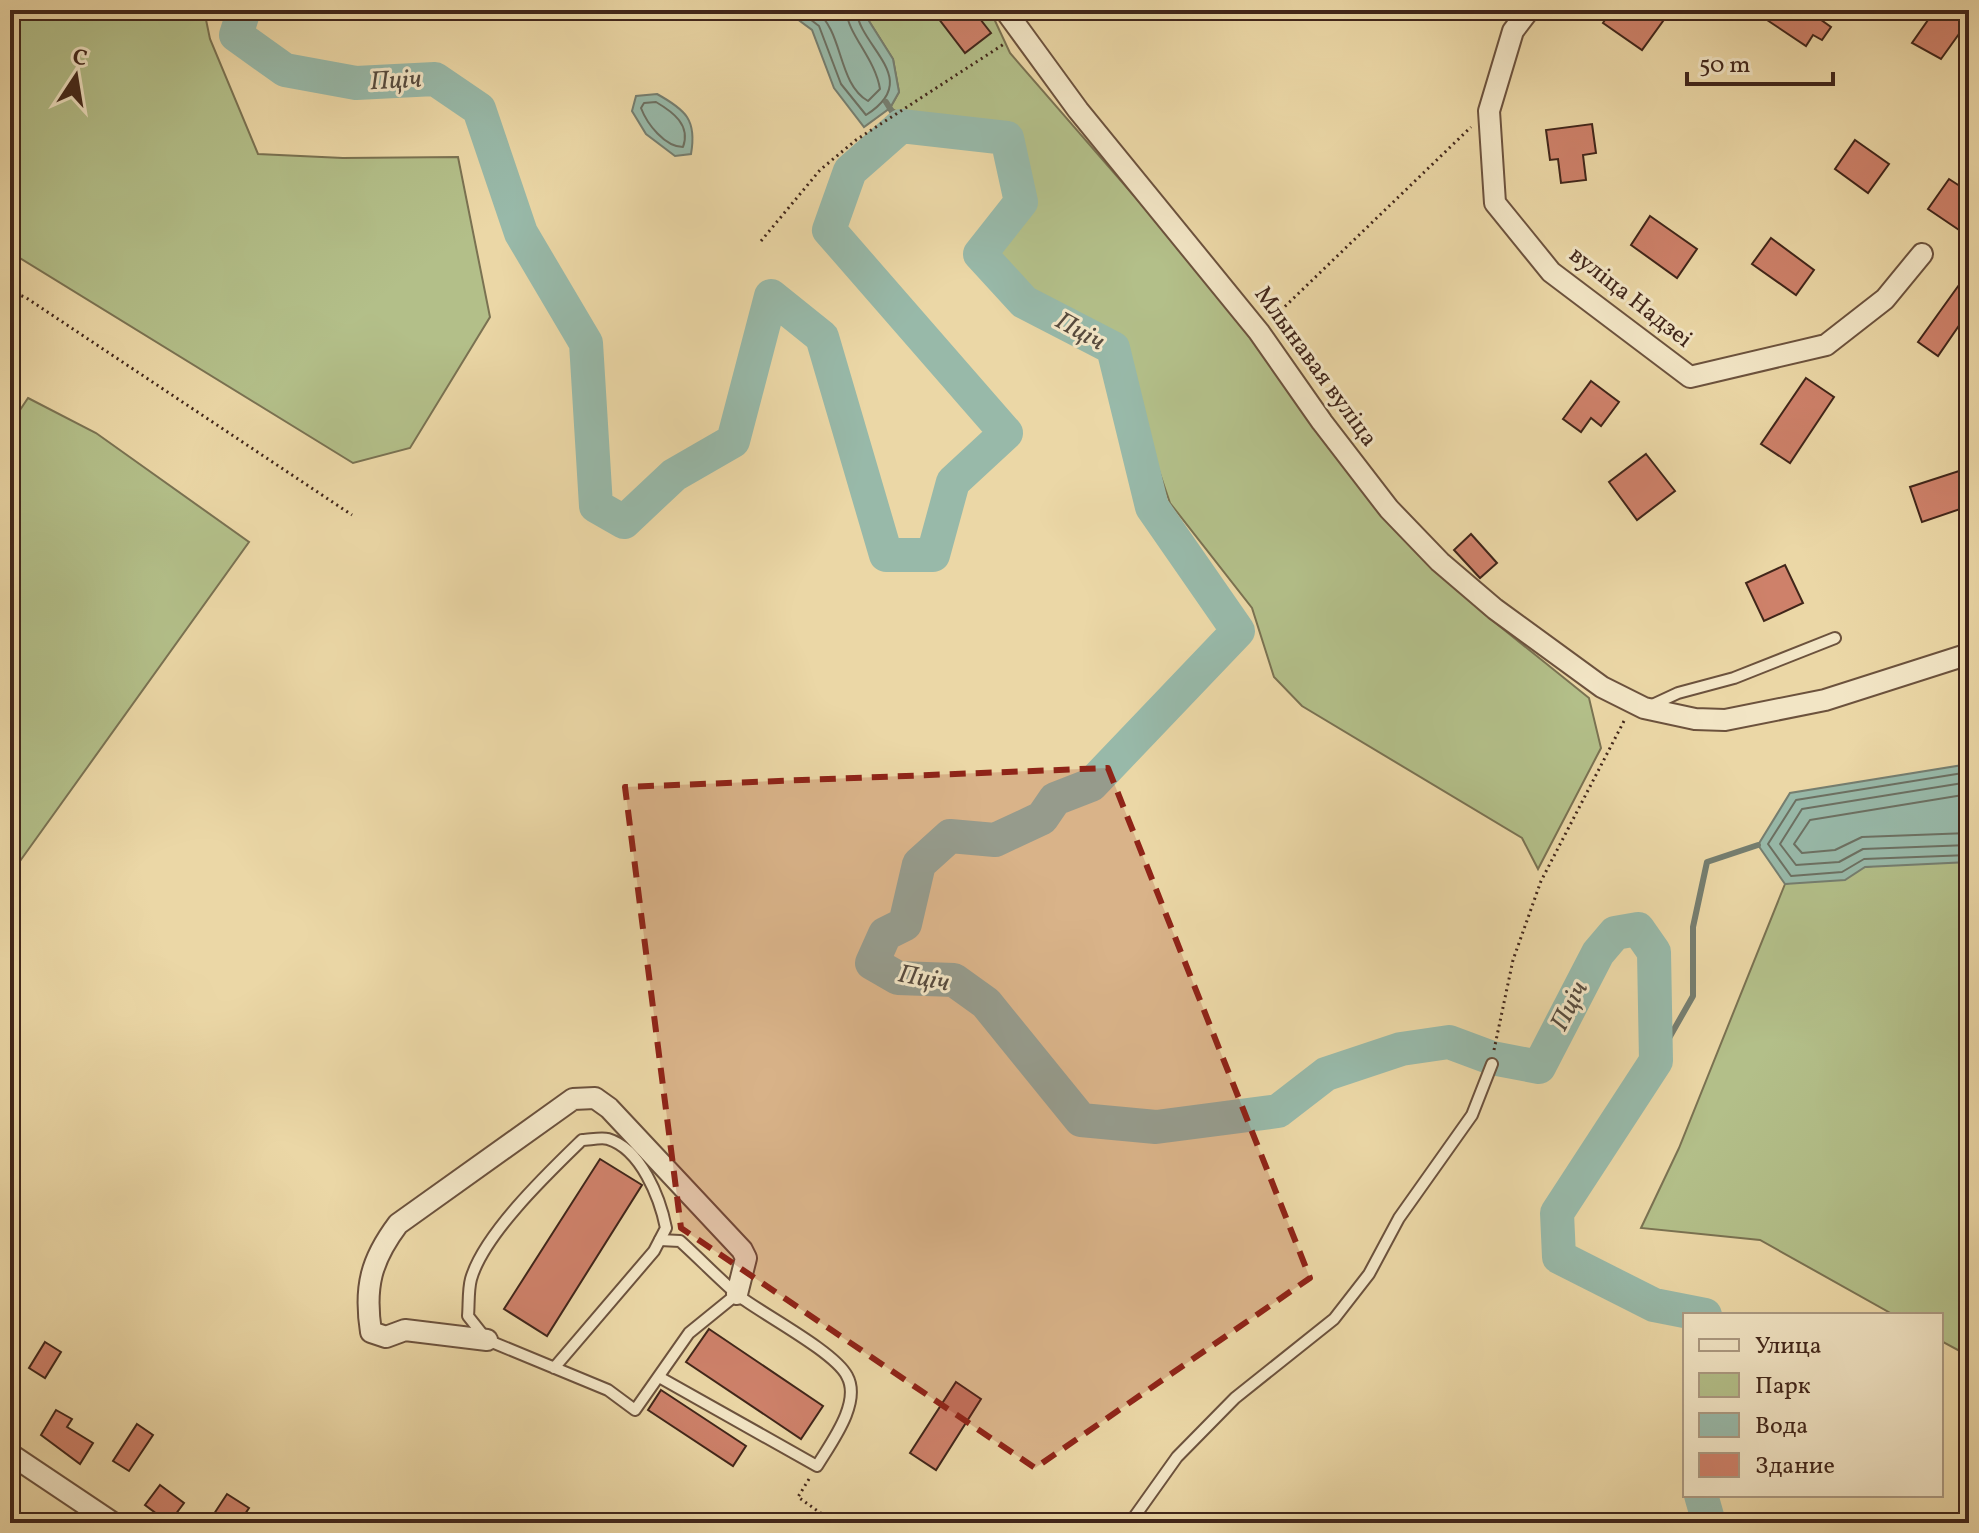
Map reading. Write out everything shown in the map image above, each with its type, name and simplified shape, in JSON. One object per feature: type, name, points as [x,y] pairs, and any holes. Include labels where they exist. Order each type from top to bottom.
[{"type":"street","name":"Млынавая вуліца","points":[[1005,10],[1078,110],[1259,332],[1322,422],[1389,509],[1440,562],[1564,661],[1638,707]]},
{"type":"street","name":"вуліца Надзеі","points":[[1529,10],[1513,31],[1489,111],[1495,203],[1551,272],[1690,377],[1826,345],[1885,299],[1922,254]]},
{"type":"street","points":[[1638,707],[1695,719],[1754,717],[1825,700],[1969,654]]},
{"type":"street","points":[[487,1340],[405,1330],[386,1337],[371,1332],[366,1303],[378,1250],[398,1224],[573,1099],[595,1098],[609,1108],[742,1250],[746,1258],[737,1294]]},
{"type":"street","points":[[10,1454],[113,1523]]},
{"type":"lane","points":[[1638,707],[1734,678],[1835,638]]},
{"type":"lane","points":[[1130,1523],[1177,1457],[1235,1398],[1334,1319],[1369,1274],[1399,1218],[1472,1115],[1492,1064]]},
{"type":"lane","points":[[554,1368],[660,1240],[666,1228],[654,1184],[633,1158],[608,1139],[582,1140],[542,1178],[500,1228],[471,1279],[468,1316],[487,1340],[554,1368],[608,1390],[635,1410],[689,1333],[737,1294]]},
{"type":"lane","points":[[659,1377],[817,1466],[848,1406],[848,1376],[833,1360],[737,1294],[680,1241],[660,1240]]},
{"type":"path","points":[[761,241],[820,170],[856,140],[1020,33]]},
{"type":"path","points":[[1259,332],[1489,111]]},
{"type":"path","points":[[10,292],[25,297],[352,515]]},
{"type":"path","points":[[1494,1050],[1513,960],[1541,881],[1638,707]]},
{"type":"path","points":[[805,1486],[798,1497],[829,1519],[827,1523]]},
{"type":"highlighted area","points":[[1108,768],[1310,1278],[1035,1468],[681,1228],[625,787]]},
{"type":"green space","points":[[10,10],[204,10],[210,39],[258,154],[343,158],[458,157],[490,317],[410,448],[353,463],[10,252]]},
{"type":"green space","points":[[862,10],[990,10],[1010,53],[1253,333],[1379,509],[1482,612],[1589,698],[1601,748],[1538,869],[1522,838],[1302,706],[1274,677],[1252,608],[1170,503],[1116,345],[1028,299],[988,253],[1028,209],[1010,134],[908,123],[905,116],[890,108],[899,92],[893,59]]},
{"type":"green space","points":[[28,398],[96,433],[249,542],[10,875],[10,425]]},
{"type":"green space","points":[[1969,854],[1969,1356],[1943,1342],[1943,1313],[1890,1313],[1760,1240],[1641,1228],[1679,1148],[1785,884],[1865,867]]},
{"type":"water","points":[[785,10],[862,10],[893,59],[899,92],[890,108],[864,127],[834,88],[812,30]]},
{"type":"water","points":[[657,94],[682,111],[691,124],[691,154],[675,156],[646,134],[632,111],[636,96]]},
{"type":"water","points":[[1969,764],[1969,862],[1865,867],[1845,880],[1785,884],[1758,845],[1790,793]]},
{"type":"building","points":[[932,10],[973,10],[991,33],[965,53]]},
{"type":"building","points":[[1611,10],[1671,10],[1642,50],[1603,23]]},
{"type":"building","points":[[1752,10],[1807,10],[1831,27],[1822,40],[1813,35],[1806,46]]},
{"type":"building","points":[[1935,10],[1969,10],[1969,20],[1941,59],[1912,43]]},
{"type":"building","points":[[1592,124],[1596,153],[1583,155],[1586,180],[1561,183],[1558,159],[1550,160],[1546,130]]},
{"type":"building","points":[[1855,140],[1889,164],[1868,193],[1835,169]]},
{"type":"building","points":[[1949,179],[1969,192],[1969,223],[1962,232],[1928,209]]},
{"type":"building","points":[[1650,216],[1697,249],[1677,278],[1631,245]]},
{"type":"building","points":[[1771,238],[1814,270],[1796,295],[1752,264]]},
{"type":"building","points":[[1969,271],[1969,311],[1938,356],[1918,342]]},
{"type":"building","points":[[1806,378],[1834,397],[1790,463],[1761,444]]},
{"type":"building","points":[[1591,381],[1619,402],[1601,426],[1591,418],[1581,432],[1563,419]]},
{"type":"building","points":[[1646,454],[1675,491],[1637,520],[1609,482]]},
{"type":"building","points":[[1959,471],[1969,506],[1922,522],[1910,487]]},
{"type":"building","points":[[1471,534],[1497,563],[1480,578],[1454,550]]},
{"type":"building","points":[[1785,565],[1803,603],[1764,621],[1746,583]]},
{"type":"building","points":[[600,1159],[642,1185],[547,1336],[504,1309]]},
{"type":"building","points":[[709,1329],[823,1406],[801,1439],[686,1362]]},
{"type":"building","points":[[45,1342],[61,1352],[45,1378],[29,1368]]},
{"type":"building","points":[[956,1382],[981,1399],[936,1470],[910,1453]]},
{"type":"building","points":[[661,1390],[746,1446],[733,1466],[648,1410]]},
{"type":"building","points":[[56,1410],[72,1419],[67,1427],[93,1443],[80,1464],[41,1435]]},
{"type":"building","points":[[137,1424],[153,1435],[129,1471],[113,1461]]},
{"type":"building","points":[[160,1485],[184,1503],[169,1523],[145,1505]]},
{"type":"building","points":[[227,1494],[249,1508],[239,1523],[208,1523]]},
{"type":"waterway","name":"Пціч","points":[[244,10],[236,35],[285,70],[356,83],[435,79],[479,109],[521,233],[586,343],[596,506],[624,522],[674,475],[733,441],[771,296],[822,337],[886,555],[933,555],[953,482],[1006,433],[829,230],[850,171],[901,126],[1007,138],[1021,202],[980,254],[1024,302],[1113,348],[1152,507],[1238,631],[1091,785],[1055,799],[1042,818],[995,840],[950,836],[919,864],[905,924],[885,934],[872,963],[898,978],[954,980],[986,1003],[1081,1120],[1156,1127],[1278,1111],[1326,1074],[1401,1049],[1449,1042],[1492,1058],[1539,1067],[1598,953],[1615,933],[1638,929],[1654,952],[1656,1061],[1557,1213],[1559,1257],[1654,1305],[1695,1313]]},
{"type":"waterway","points":[[886,102],[901,126]]},
{"type":"waterway","points":[[1656,1061],[1693,996],[1693,927],[1707,862],[1758,845]]},
{"type":"waterway","name":"Пціч","points":[[1702,1497],[1709,1523]]}]
